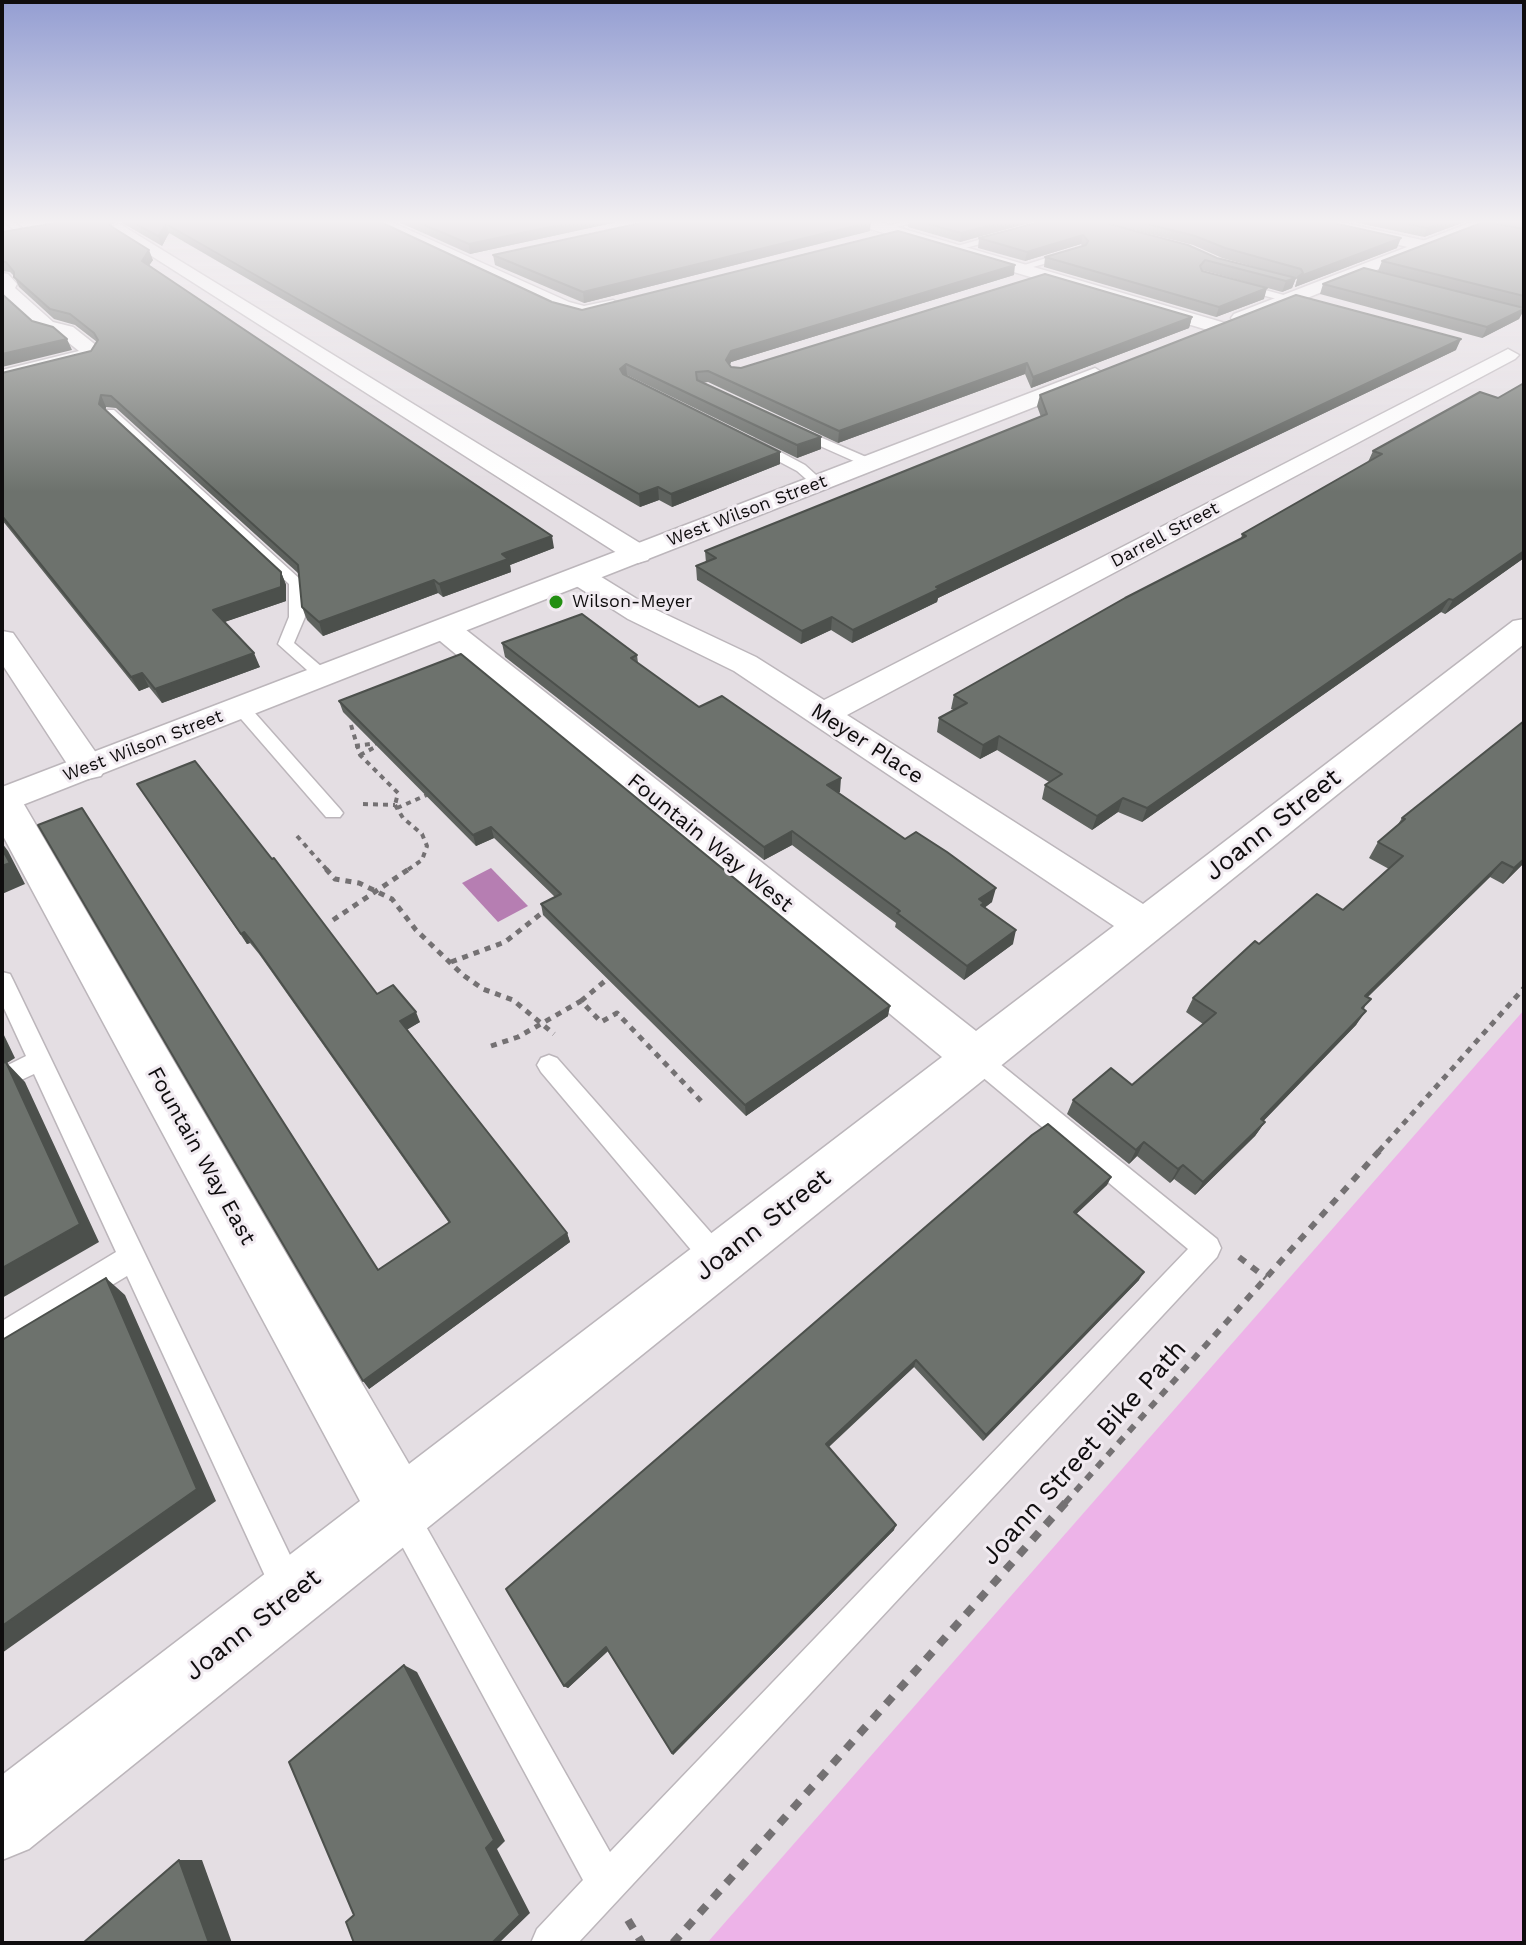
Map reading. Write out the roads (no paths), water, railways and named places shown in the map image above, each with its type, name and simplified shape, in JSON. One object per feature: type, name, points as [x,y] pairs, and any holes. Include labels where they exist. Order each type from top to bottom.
[{"type":"street","points":[[2,377],[88,355],[90,350],[66,331],[46,326],[29,311]]},
{"type":"street","points":[[250,311],[638,554]]},
{"type":"street","points":[[1163,311],[1218,327]]},
{"type":"street","points":[[1182,341],[1253,311]]},
{"type":"street","points":[[1479,347],[1516,357]]},
{"type":"street","name":"Darrell Street","points":[[822,715],[1516,357]]},
{"type":"street","name":"West Wilson Street","points":[[2,801],[1127,363]]},
{"type":"street","name":"Meyer Place","points":[[580,576],[639,613],[745,664],[1145,926]]},
{"type":"street","name":"Joann Street","points":[[2,1822],[1524,628]]},
{"type":"street","name":"Fountain Way West","points":[[445,629],[976,1058]]},
{"type":"street","points":[[2,640],[88,768]]},
{"type":"street","name":"Fountain Way East","points":[[2,801],[400,1510]]},
{"type":"lane","points":[[110,412],[296,583],[297,617],[286,644],[323,676]]},
{"type":"lane","points":[[780,424],[869,463]]},
{"type":"lane","points":[[740,436],[782,456],[819,483]]},
{"type":"lane","points":[[241,708],[333,813]]},
{"type":"lane","points":[[2,980],[291,1595]]},
{"type":"lane","points":[[551,1943],[1207,1248],[976,1058]]},
{"type":"lane","points":[[2,1079],[39,1061]]},
{"type":"lane","points":[[549,1065],[718,1261]]},
{"type":"lane","points":[[2,1337],[131,1258]]},
{"type":"lane","points":[[400,1510],[607,1885]]},
{"type":"place","name":"Wilson-Meyer","points":[[556,602]]}]
